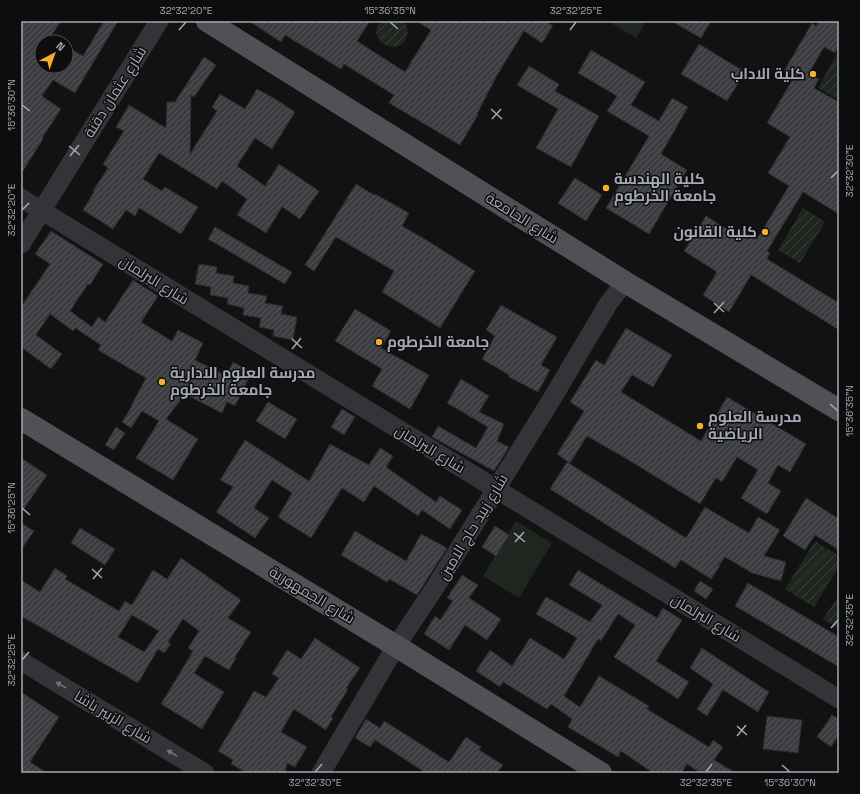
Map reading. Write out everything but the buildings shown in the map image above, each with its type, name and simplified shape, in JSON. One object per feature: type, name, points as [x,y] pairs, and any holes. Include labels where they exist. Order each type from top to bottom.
[{"type":"main road","name":"شارع الجامعة","points":[[207,21],[625,282],[839,410]]},
{"type":"main road","name":"شارع الجمهورية","points":[[21,419],[396,646],[600,773]]},
{"type":"street","name":"شارع عثمان دقنة","points":[[21,244],[159,21]]},
{"type":"street","name":"شارع البرلمان","points":[[21,198],[839,699]]},
{"type":"street","name":"شارع زبيد حاج الامين","points":[[321,773],[396,646],[436,586],[553,397],[608,304],[625,282]]},
{"type":"street","name":"شارع الزبير باشا","points":[[21,661],[205,773]]},
{"type":"shaded area","points":[[380,21],[404,21],[408,32],[404,43],[392,47],[380,41],[377,36],[377,29]]},
{"type":"shaded area","points":[[608,21],[646,21],[636,38]]},
{"type":"shaded area","points":[[836,55],[839,57],[839,100],[818,88]]},
{"type":"shaded area","points":[[803,208],[825,222],[800,263],[778,250]]},
{"type":"shaded area","points":[[516,521],[552,543],[519,598],[483,576]]},
{"type":"shaded area","points":[[815,541],[839,556],[839,566],[814,607],[785,589]]},
{"type":"shaded area","points":[[839,595],[839,629],[823,619]]},
{"type":"place","name":"كلية الاداب","points":[[813,74]]},
{"type":"place","name":"كلية الهندسة جامعة الخرطوم","points":[[606,188]]},
{"type":"place","name":"كلية القانون","points":[[765,232]]},
{"type":"place","name":"جامعة الخرطوم","points":[[379,342]]},
{"type":"place","name":"مدرسة العلوم الادارية جامعة الخرطوم","points":[[162,382]]},
{"type":"place","name":"مدرسة العلوم الرياضية","points":[[700,426]]}]
